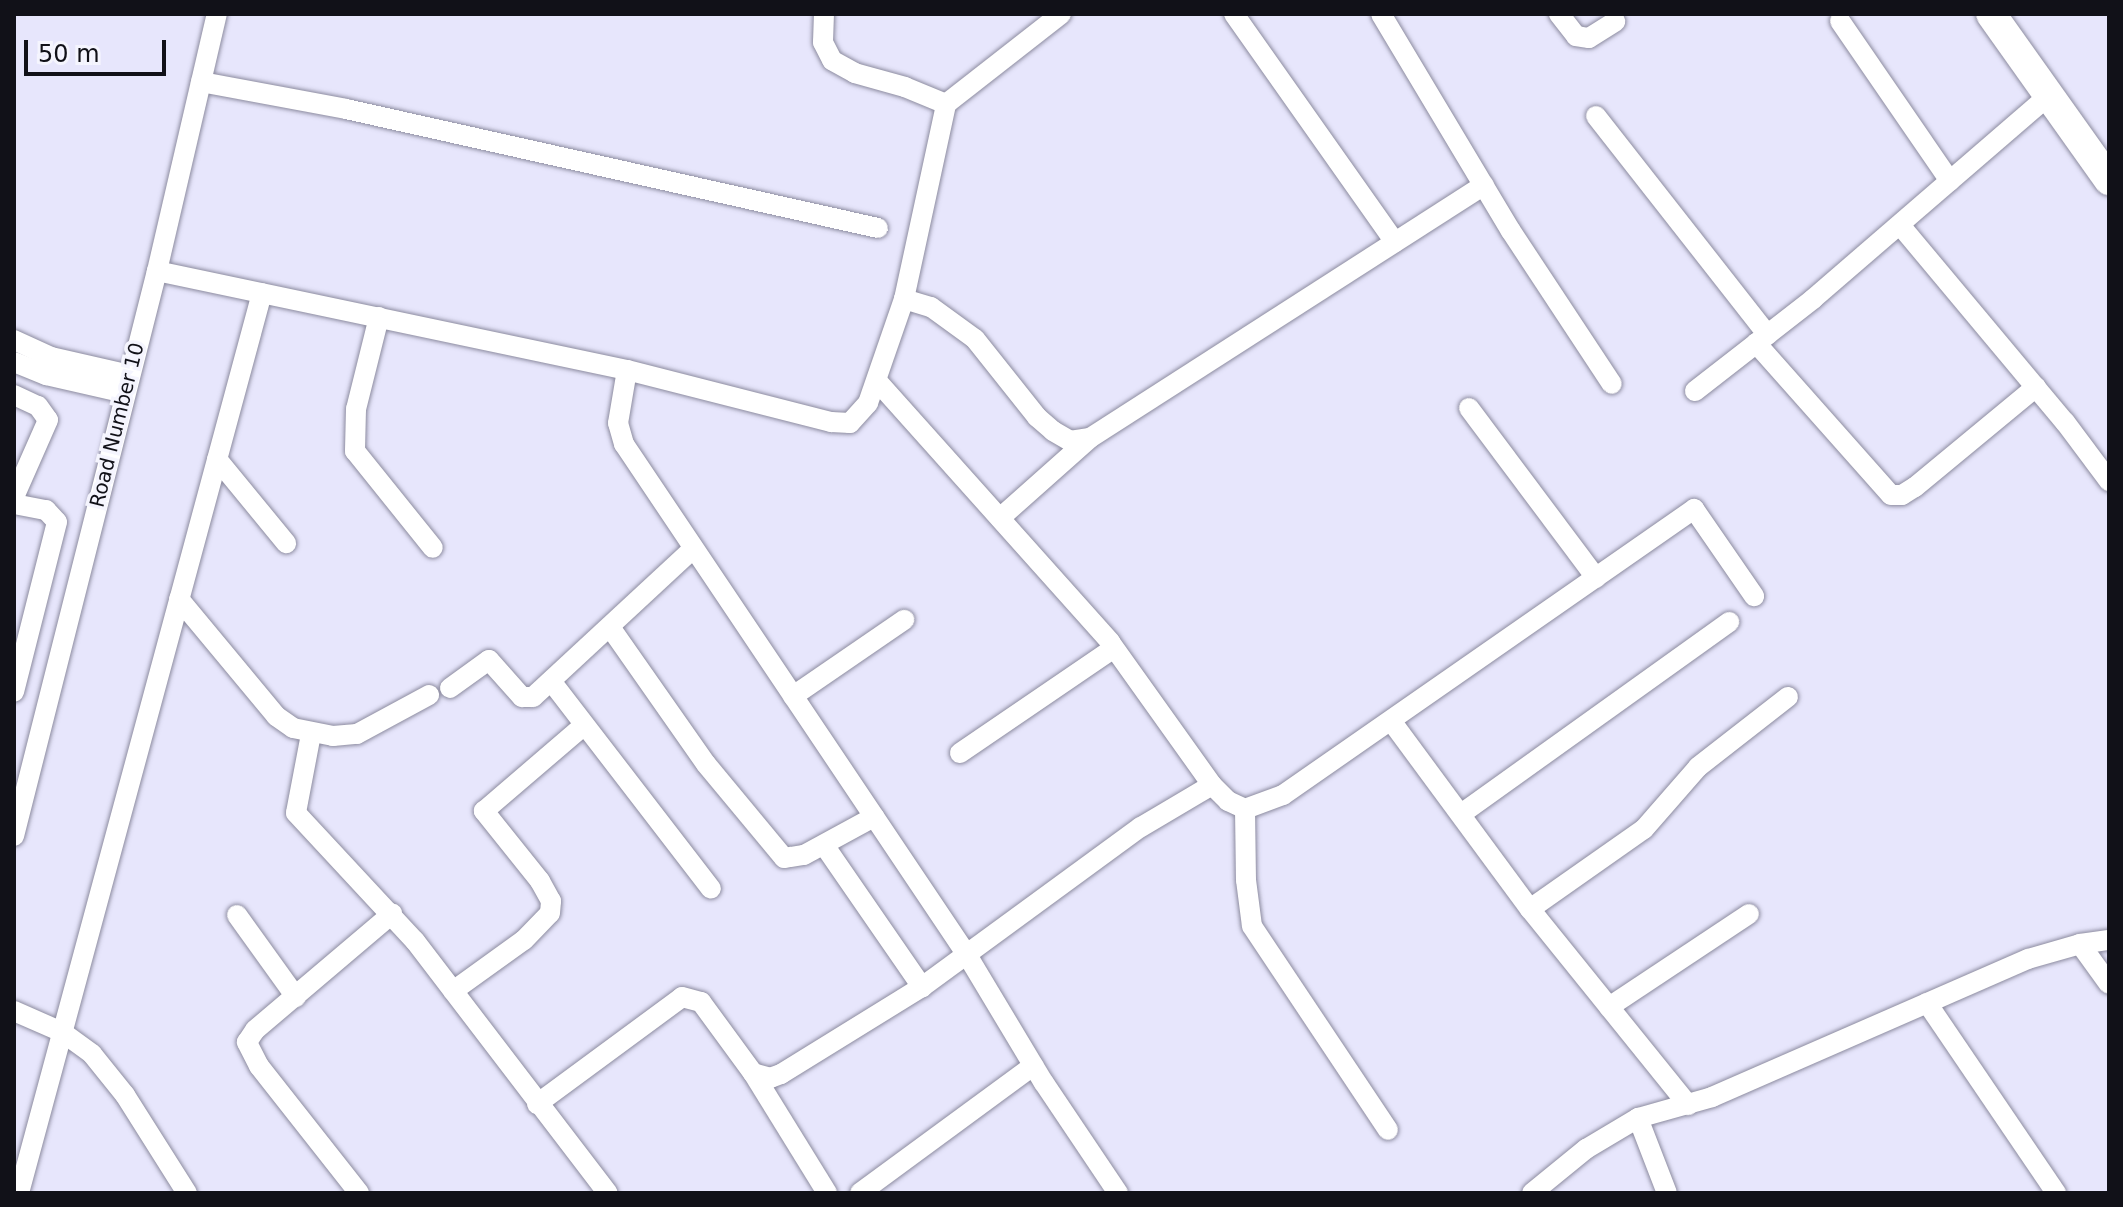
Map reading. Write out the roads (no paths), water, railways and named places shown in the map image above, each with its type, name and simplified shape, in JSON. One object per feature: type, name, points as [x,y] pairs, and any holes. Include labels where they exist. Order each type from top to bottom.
[{"type":"street","name":"Road Number 10","points":[[14,836],[157,271],[217,14]]},
{"type":"street","points":[[824,14],[823,42],[832,60],[855,73],[905,87],[946,104]]},
{"type":"street","points":[[157,271],[627,370],[840,424],[850,423],[864,411],[904,299],[946,104],[1061,14]]},
{"type":"street","points":[[1234,14],[1395,242]]},
{"type":"street","points":[[1381,14],[1484,185],[1612,384]]},
{"type":"street","points":[[1559,14],[1576,36],[1589,38],[1615,22]]},
{"type":"street","points":[[1991,14],[2109,180]]},
{"type":"street","points":[[1840,21],[1950,181]]},
{"type":"street","points":[[201,82],[346,109],[878,228]]},
{"type":"street","points":[[1695,391],[1900,225],[2049,95]]},
{"type":"street","points":[[1596,116],[1762,339],[1891,495],[1902,495],[1915,487],[2036,387]]},
{"type":"street","points":[[1000,518],[1090,438],[1484,185]]},
{"type":"street","points":[[1900,225],[2036,387],[2109,481]]},
{"type":"street","points":[[19,1193],[262,293]]},
{"type":"street","points":[[904,299],[931,307],[975,339],[1037,417],[1053,431],[1070,441],[1090,438]]},
{"type":"street","points":[[379,317],[356,409],[355,451],[433,548]]},
{"type":"street","points":[[14,340],[49,366]]},
{"type":"street","points":[[14,362],[49,366],[128,384]]},
{"type":"street","points":[[38,406],[49,366]]},
{"type":"street","points":[[627,370],[618,423],[624,444],[692,550],[967,955],[1033,1066],[1118,1193]]},
{"type":"street","points":[[877,381],[1114,648],[1212,785],[1228,801],[1245,809],[1283,795],[1694,509],[1754,596]]},
{"type":"street","points":[[14,395],[38,406],[48,420],[14,497]]},
{"type":"street","points":[[1469,408],[1596,578]]},
{"type":"street","points":[[217,459],[286,543]]},
{"type":"street","points":[[14,504],[46,510],[57,522],[14,692]]},
{"type":"street","points":[[450,688],[489,660],[527,699],[551,681],[692,550]]},
{"type":"street","points":[[179,599],[276,716],[293,728],[311,734],[357,734],[429,695]]},
{"type":"street","points":[[793,696],[904,620]]},
{"type":"street","points":[[1461,814],[1729,622]]},
{"type":"street","points":[[610,627],[706,764],[778,852],[790,860],[874,817]]},
{"type":"street","points":[[960,753],[1114,648]]},
{"type":"street","points":[[551,681],[711,889]]},
{"type":"street","points":[[1530,909],[1644,829],[1698,767],[1788,697]]},
{"type":"street","points":[[1392,722],[1530,909],[1688,1105]]},
{"type":"street","points":[[453,991],[524,940],[550,913],[551,901],[540,881],[484,811],[583,726]]},
{"type":"street","points":[[311,734],[296,813],[392,914],[608,1193]]},
{"type":"street","points":[[753,1073],[770,1078],[781,1074],[922,987],[1141,827],[1212,785]]},
{"type":"street","points":[[1245,809],[1246,880],[1252,926],[1388,1130]]},
{"type":"street","points":[[824,845],[922,987]]},
{"type":"street","points":[[359,1193],[247,1048],[255,1030],[392,914]]},
{"type":"street","points":[[1609,1007],[1749,914]]},
{"type":"street","points":[[237,915],[296,997]]},
{"type":"street","points":[[1532,1193],[1586,1149],[1638,1118],[1688,1105],[2028,959],[2080,944],[2109,940]]},
{"type":"street","points":[[2080,944],[2109,984]]},
{"type":"street","points":[[537,1104],[682,997],[701,1002],[753,1073],[827,1193]]},
{"type":"street","points":[[1927,1003],[2056,1193]]},
{"type":"street","points":[[14,1011],[62,1032],[108,1072],[187,1193]]},
{"type":"street","points":[[860,1193],[1033,1066]]},
{"type":"street","points":[[1638,1118],[1667,1193]]}]
